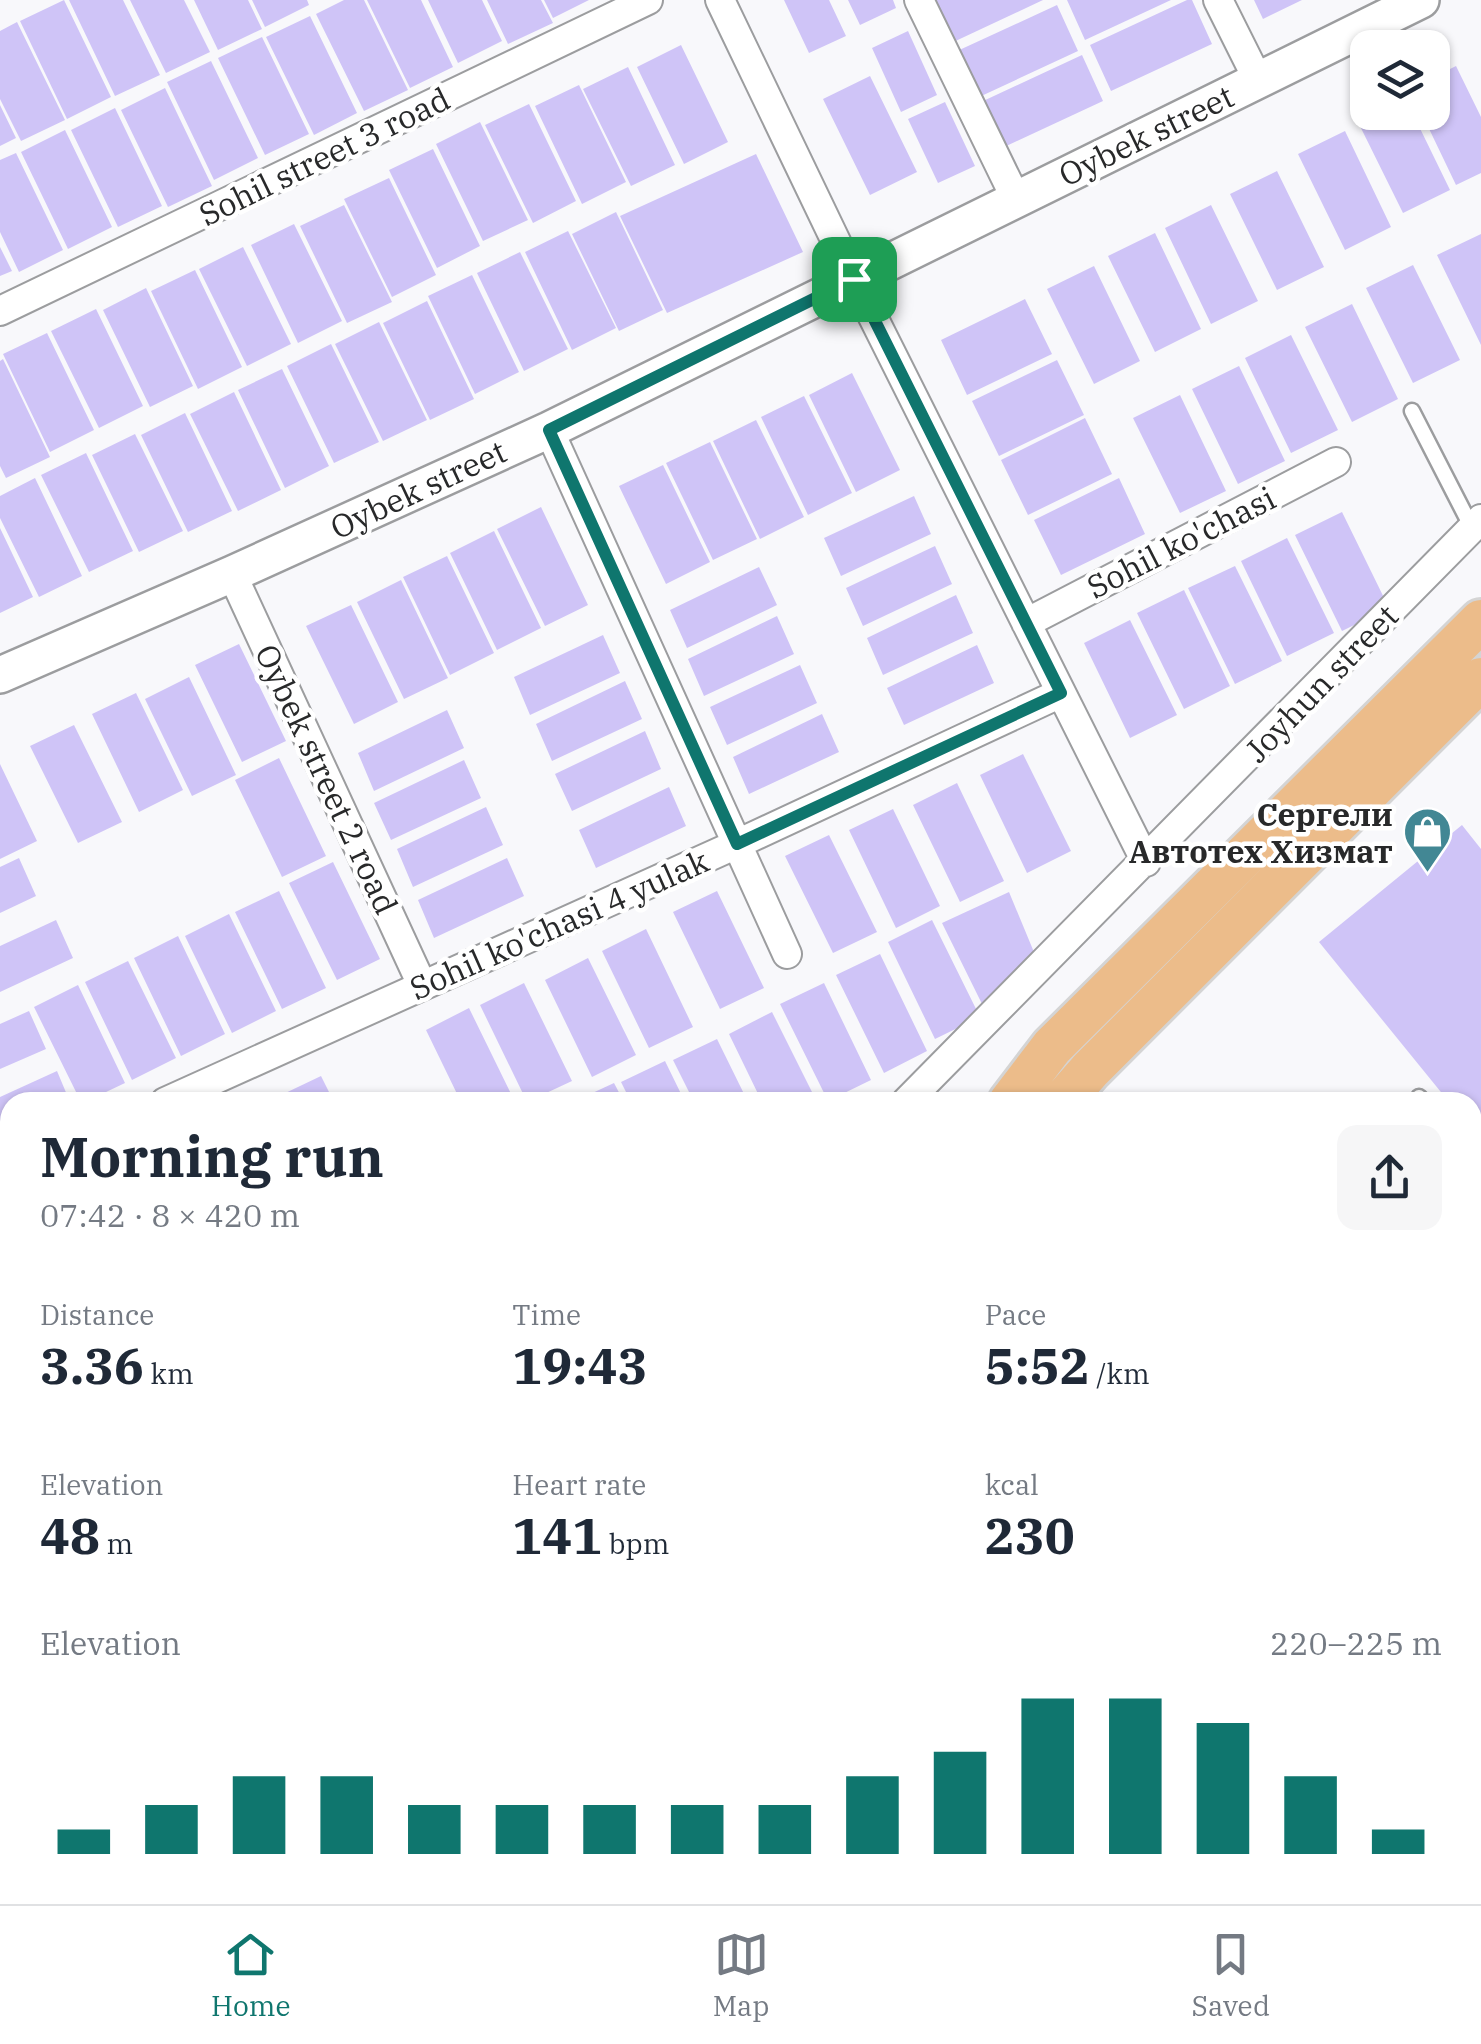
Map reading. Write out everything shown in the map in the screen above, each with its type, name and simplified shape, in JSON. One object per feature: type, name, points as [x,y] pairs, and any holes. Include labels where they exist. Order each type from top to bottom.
[{"type":"main road","name":"Joyhun street","points":[[1018,1092],[1052,1047],[1481,620]]},
{"type":"main road","points":[[1071,1092],[1481,679]]},
{"type":"street","name":"Sohil street 3 road","points":[[0,311],[648,0]]},
{"type":"street","points":[[720,0],[854,279],[1146,862]]},
{"type":"street","points":[[919,0],[1016,199]]},
{"type":"street","points":[[1218,0],[1258,80]]},
{"type":"street","name":"Oybek street","points":[[0,674],[549,430],[1422,0]]},
{"type":"street","points":[[549,430],[787,954]]},
{"type":"street","name":"Sohil ko'chasi","points":[[1026,622],[1336,462]]},
{"type":"street","name":"Joyhun street","points":[[916,1092],[1477,524]]},
{"type":"street","name":"Oybek street 2 road","points":[[232,574],[422,985]]},
{"type":"street","name":"Sohil ko'chasi 4 yulak","points":[[187,1092],[1061,693]]},
{"type":"lane","points":[[1412,411],[1477,524]]},
{"type":"building","points":[[64,0],[111,97],[67,119],[20,21]]},
{"type":"building","points":[[69,0],[123,0],[160,75],[115,96]]},
{"type":"building","points":[[130,0],[184,0],[210,52],[166,73]]},
{"type":"building","points":[[194,0],[248,0],[262,29],[218,50]]},
{"type":"building","points":[[252,0],[307,0],[309,5],[265,27]]},
{"type":"building","points":[[344,0],[364,0],[408,90],[364,111],[316,14]]},
{"type":"building","points":[[367,0],[421,0],[453,67],[410,88]]},
{"type":"building","points":[[428,0],[482,0],[502,41],[458,63]]},
{"type":"building","points":[[487,0],[541,0],[553,23],[508,44]]},
{"type":"building","points":[[544,0],[589,0],[553,18]]},
{"type":"building","points":[[784,0],[829,0],[846,36],[809,53]]},
{"type":"building","points":[[848,0],[893,0],[896,8],[860,25]]},
{"type":"building","points":[[926,0],[1043,0],[947,45]]},
{"type":"building","points":[[1067,0],[1171,0],[1085,40]]},
{"type":"building","points":[[1192,0],[1212,44],[1111,91],[1090,45]]},
{"type":"building","points":[[1254,0],[1302,0],[1263,19]]},
{"type":"building","points":[[1057,5],[1078,51],[977,98],[955,52]]},
{"type":"building","points":[[310,16],[357,113],[314,135],[266,37]]},
{"type":"building","points":[[17,22],[65,120],[21,141],[0,99],[0,31]]},
{"type":"building","points":[[908,31],[937,95],[901,112],[872,48]]},
{"type":"building","points":[[262,37],[309,134],[265,155],[218,58]]},
{"type":"building","points":[[681,45],[728,142],[684,164],[637,67]]},
{"type":"building","points":[[1082,55],[1103,101],[1002,148],[981,102]]},
{"type":"building","points":[[211,61],[258,158],[214,180],[167,82]]},
{"type":"building","points":[[1456,66],[1481,117],[1481,173],[1456,185],[1430,130],[1450,130],[1450,69]]},
{"type":"building","points":[[628,67],[675,165],[631,186],[583,89]]},
{"type":"building","points":[[870,76],[917,172],[870,195],[823,99]]},
{"type":"building","points":[[579,85],[626,182],[582,204],[535,106]]},
{"type":"building","points":[[165,88],[212,186],[168,207],[121,110]]},
{"type":"building","points":[[945,102],[975,166],[938,183],[908,119]]},
{"type":"building","points":[[529,104],[576,201],[533,223],[485,125]]},
{"type":"building","points":[[0,105],[16,138],[0,146]]},
{"type":"building","points":[[115,108],[162,206],[118,227],[71,130]]},
{"type":"building","points":[[480,122],[528,220],[483,241],[436,144]]},
{"type":"building","points":[[65,130],[112,227],[68,249],[21,152]]},
{"type":"building","points":[[1362,130],[1421,130],[1450,190],[1403,213]]},
{"type":"building","points":[[1345,131],[1391,227],[1345,250],[1298,154]]},
{"type":"building","points":[[433,149],[480,246],[437,268],[389,170]]},
{"type":"building","points":[[16,153],[63,250],[19,272],[0,232],[0,160]]},
{"type":"building","points":[[756,154],[803,252],[667,313],[620,216]]},
{"type":"building","points":[[1277,171],[1324,267],[1277,290],[1230,194]]},
{"type":"building","points":[[389,178],[436,275],[392,297],[344,199]]},
{"type":"building","points":[[344,205],[392,302],[347,323],[300,226]]},
{"type":"building","points":[[1211,205],[1258,301],[1211,324],[1165,228]]},
{"type":"building","points":[[616,212],[663,310],[619,331],[572,234]]},
{"type":"building","points":[[294,224],[342,321],[298,343],[251,245]]},
{"type":"building","points":[[568,231],[616,328],[572,350],[525,252]]},
{"type":"building","points":[[1155,233],[1201,329],[1155,352],[1108,256]]},
{"type":"building","points":[[1481,234],[1481,345],[1437,255]]},
{"type":"building","points":[[0,247],[12,271],[0,276]]},
{"type":"building","points":[[243,247],[291,344],[247,366],[199,269]]},
{"type":"building","points":[[520,252],[568,349],[524,371],[477,273]]},
{"type":"building","points":[[1413,265],[1460,360],[1413,383],[1366,288]]},
{"type":"building","points":[[1094,266],[1140,361],[1094,384],[1047,289]]},
{"type":"building","points":[[195,270],[242,367],[198,389],[151,291]]},
{"type":"building","points":[[472,275],[519,372],[475,394],[428,296]]},
{"type":"building","points":[[146,288],[193,386],[150,407],[103,310]]},
{"type":"building","points":[[1025,299],[1052,354],[967,395],[941,340]]},
{"type":"building","points":[[427,301],[474,399],[430,420],[383,323]]},
{"type":"building","points":[[1352,304],[1398,399],[1352,422],[1305,327]]},
{"type":"building","points":[[96,309],[143,406],[99,428],[51,331]]},
{"type":"building","points":[[379,322],[427,420],[383,441],[335,344]]},
{"type":"building","points":[[47,333],[94,430],[50,452],[3,354]]},
{"type":"building","points":[[1291,335],[1338,430],[1291,453],[1245,358]]},
{"type":"building","points":[[331,344],[379,442],[334,463],[287,366]]},
{"type":"building","points":[[3,359],[50,457],[6,478],[0,466]]},
{"type":"building","points":[[1057,360],[1084,415],[999,456],[972,401]]},
{"type":"building","points":[[1239,366],[1285,461],[1238,484],[1192,389]]},
{"type":"building","points":[[282,369],[329,466],[285,488],[238,390]]},
{"type":"building","points":[[852,373],[900,470],[856,492],[809,395]]},
{"type":"building","points":[[234,392],[281,490],[238,511],[190,414]]},
{"type":"building","points":[[1180,395],[1226,491],[1180,513],[1133,418]]},
{"type":"building","points":[[804,396],[852,493],[808,515],[761,417]]},
{"type":"building","points":[[185,413],[232,511],[188,532],[141,435]]},
{"type":"building","points":[[1085,418],[1112,474],[1028,515],[1001,460]]},
{"type":"building","points":[[756,420],[804,517],[760,539],[713,441]]},
{"type":"building","points":[[135,434],[183,531],[139,552],[92,455]]},
{"type":"building","points":[[710,442],[757,539],[713,560],[666,463]]},
{"type":"building","points":[[86,453],[133,551],[89,572],[41,475]]},
{"type":"building","points":[[663,465],[710,562],[666,584],[619,486]]},
{"type":"building","points":[[35,478],[82,576],[39,597],[0,518],[0,496]]},
{"type":"building","points":[[1119,478],[1145,534],[1061,575],[1034,520]]},
{"type":"building","points":[[914,496],[931,534],[841,576],[824,538]]},
{"type":"building","points":[[541,507],[588,605],[545,626],[497,529]]},
{"type":"building","points":[[1342,512],[1389,608],[1342,631],[1295,535]]},
{"type":"building","points":[[0,528],[33,597],[0,613]]},
{"type":"building","points":[[494,531],[541,628],[497,650],[450,553]]},
{"type":"building","points":[[1287,538],[1334,633],[1287,656],[1241,561]]},
{"type":"building","points":[[935,546],[952,584],[863,626],[846,588]]},
{"type":"building","points":[[447,556],[494,653],[450,675],[403,577]]},
{"type":"building","points":[[1235,566],[1282,661],[1235,684],[1188,588]]},
{"type":"building","points":[[759,567],[777,605],[687,648],[670,610]]},
{"type":"building","points":[[401,580],[448,678],[404,699],[357,602]]},
{"type":"building","points":[[1184,590],[1230,686],[1184,709],[1137,613]]},
{"type":"building","points":[[956,595],[973,633],[883,675],[867,638]]},
{"type":"building","points":[[351,605],[398,702],[354,724],[306,626]]},
{"type":"building","points":[[777,616],[794,654],[704,696],[688,659]]},
{"type":"building","points":[[1130,620],[1177,715],[1130,738],[1084,643]]},
{"type":"building","points":[[603,635],[620,673],[530,715],[514,677]]},
{"type":"building","points":[[239,644],[286,741],[242,762],[195,665]]},
{"type":"building","points":[[977,645],[994,683],[904,725],[887,688]]},
{"type":"building","points":[[800,665],[817,703],[727,745],[710,707]]},
{"type":"building","points":[[189,677],[236,775],[192,796],[145,699]]},
{"type":"building","points":[[625,681],[642,719],[552,761],[536,724]]},
{"type":"building","points":[[136,693],[183,790],[139,812],[92,714]]},
{"type":"building","points":[[447,710],[464,748],[374,791],[358,753]]},
{"type":"building","points":[[822,714],[839,752],[749,794],[733,757]]},
{"type":"building","points":[[74,725],[122,822],[78,843],[30,746]]},
{"type":"building","points":[[645,731],[661,769],[572,811],[555,774]]},
{"type":"building","points":[[1023,754],[1071,851],[1027,873],[980,775]]},
{"type":"building","points":[[279,758],[326,856],[282,877],[235,780]]},
{"type":"building","points":[[464,760],[481,798],[391,840],[374,803]]},
{"type":"building","points":[[0,764],[37,841],[0,859]]},
{"type":"building","points":[[957,783],[1004,881],[960,902],[913,805]]},
{"type":"building","points":[[669,787],[686,826],[596,868],[579,830]]},
{"type":"building","points":[[486,807],[503,845],[413,887],[397,849]]},
{"type":"building","points":[[893,809],[940,906],[896,928],[849,830]]},
{"type":"building","points":[[1462,825],[1481,849],[1481,1092],[1441,1092],[1319,942]]},
{"type":"building","points":[[829,835],[877,932],[833,953],[785,856]]},
{"type":"building","points":[[19,858],[36,896],[0,913],[0,867]]},
{"type":"building","points":[[507,858],[524,896],[434,938],[418,900]]},
{"type":"building","points":[[333,862],[380,959],[337,980],[289,883]]},
{"type":"building","points":[[279,891],[326,988],[282,1009],[235,912]]},
{"type":"building","points":[[717,891],[764,988],[720,1009],[673,912]]},
{"type":"building","points":[[1009,892],[1036,957],[983,1006],[942,923]]},
{"type":"building","points":[[229,914],[276,1011],[232,1033],[185,936]]},
{"type":"building","points":[[56,920],[73,958],[0,992],[0,946]]},
{"type":"building","points":[[932,920],[980,1017],[935,1039],[888,942]]},
{"type":"building","points":[[646,929],[693,1027],[649,1048],[602,951]]},
{"type":"building","points":[[178,936],[225,1034],[181,1056],[134,958]]},
{"type":"building","points":[[880,954],[927,1051],[884,1073],[836,975]]},
{"type":"building","points":[[588,958],[636,1055],[592,1077],[545,980]]},
{"type":"building","points":[[128,961],[176,1058],[132,1080],[85,982]]},
{"type":"building","points":[[524,983],[572,1081],[548,1092],[522,1092],[480,1005]]},
{"type":"building","points":[[824,983],[871,1080],[846,1092],[824,1092],[780,1004]]},
{"type":"building","points":[[78,985],[125,1083],[106,1092],[76,1092],[34,1007]]},
{"type":"building","points":[[469,1008],[510,1092],[456,1092],[426,1030]]},
{"type":"building","points":[[29,1011],[46,1049],[0,1069],[0,1024]]},
{"type":"building","points":[[772,1012],[812,1092],[757,1092],[729,1034]]},
{"type":"building","points":[[717,1039],[743,1092],[689,1092],[673,1060]]},
{"type":"building","points":[[665,1061],[680,1092],[626,1092],[621,1082]]},
{"type":"building","points":[[57,1071],[66,1092],[11,1092]]},
{"type":"building","points":[[321,1076],[329,1092],[287,1092]]},
{"type":"building","points":[[614,1083],[619,1092],[595,1092]]},
{"type":"place","name":"Сергели Автотех Хизмат","points":[[1428,874]]},
{"type":"route","points":[[854,279],[1061,693],[737,844],[549,430],[854,279]]}]
